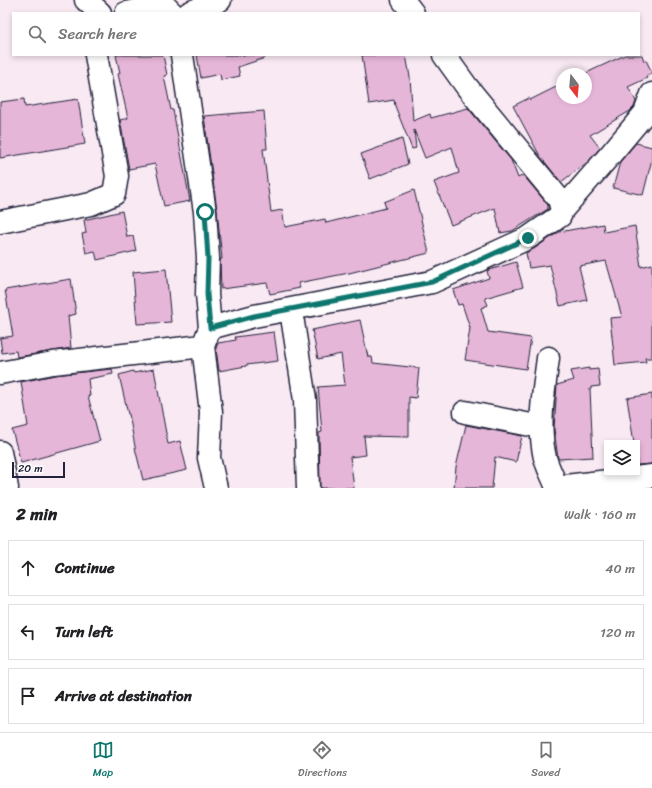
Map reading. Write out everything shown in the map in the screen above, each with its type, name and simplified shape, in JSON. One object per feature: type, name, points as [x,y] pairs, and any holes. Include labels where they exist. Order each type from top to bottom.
[{"type":"street","points":[[192,12],[220,0]]},
{"type":"street","points":[[404,0],[412,12]]},
{"type":"street","points":[[131,12],[164,5],[171,12]]},
{"type":"street","points":[[0,222],[91,204],[114,194],[117,176],[96,56]]},
{"type":"street","points":[[182,56],[205,212],[208,258],[207,337],[211,412],[209,458],[216,488]]},
{"type":"street","points":[[445,56],[467,87],[559,199],[562,210]]},
{"type":"street","points":[[0,373],[207,337],[254,316],[432,282],[528,238],[560,216],[562,210],[610,156],[645,113],[652,94]]},
{"type":"street","points":[[291,310],[305,400],[308,488]]},
{"type":"street","points":[[548,358],[540,427],[544,455],[549,471],[557,487],[652,476]]},
{"type":"street","points":[[465,412],[540,427]]},
{"type":"street","points":[[0,452],[7,488]]},
{"type":"building","points":[[642,55],[652,73],[646,76],[647,78],[628,87],[636,101],[634,107],[630,111],[590,135],[600,148],[589,161],[561,182],[540,156],[513,106],[529,98],[530,100],[556,87],[556,104],[592,104],[592,70],[623,56]]},
{"type":"building","points":[[116,56],[163,56],[167,75],[164,76],[171,110],[173,110],[190,201],[164,206],[155,164],[129,169],[120,120],[128,118],[118,74],[120,73]]},
{"type":"building","points":[[197,56],[265,56],[265,58],[238,67],[240,76],[221,80],[220,74],[201,78]]},
{"type":"building","points":[[362,56],[406,56],[410,77],[413,121],[430,114],[431,118],[468,108],[511,160],[518,178],[523,175],[548,205],[548,209],[512,231],[500,233],[495,208],[451,225],[434,182],[459,173],[452,147],[425,158],[414,130],[416,148],[412,149],[394,100],[369,104]]},
{"type":"building","points":[[24,99],[25,107],[78,99],[85,144],[0,158],[0,102]]},
{"type":"building","points":[[264,111],[267,149],[263,149],[271,212],[282,210],[285,227],[325,219],[326,223],[386,208],[384,202],[414,190],[429,253],[349,273],[298,283],[300,288],[270,294],[267,283],[221,289],[220,259],[222,259],[204,116]]},
{"type":"building","points":[[402,139],[408,164],[370,179],[361,154]]},
{"type":"building","points":[[636,143],[652,147],[652,159],[643,195],[613,188],[620,162]]},
{"type":"building","points":[[122,211],[127,237],[133,236],[136,251],[97,260],[95,251],[86,253],[82,234],[86,233],[84,220]]},
{"type":"building","points":[[603,224],[604,232],[635,226],[641,267],[652,264],[652,358],[645,358],[646,362],[615,365],[610,318],[622,317],[606,261],[579,266],[587,300],[560,306],[550,265],[529,268],[526,253],[559,232]]},
{"type":"building","points":[[516,262],[523,287],[485,298],[488,305],[481,308],[488,332],[531,338],[526,369],[465,360],[470,328],[462,304],[458,305],[453,290],[489,278],[487,271],[489,270]]},
{"type":"building","points":[[166,269],[171,322],[137,324],[133,272]]},
{"type":"building","points":[[71,279],[76,314],[68,316],[71,348],[17,357],[16,351],[2,353],[0,338],[13,336],[5,290]]},
{"type":"building","points":[[360,320],[368,357],[372,357],[373,363],[419,368],[416,398],[409,397],[409,437],[364,436],[366,455],[350,457],[354,488],[320,488],[319,433],[322,432],[318,387],[345,385],[341,354],[318,359],[312,330]]},
{"type":"building","points":[[274,332],[278,361],[246,365],[219,371],[216,348],[218,343],[236,340],[235,337]]},
{"type":"building","points":[[589,368],[589,370],[598,369],[600,386],[591,387],[590,389],[593,457],[558,459],[554,429],[557,385],[574,380],[571,371]]},
{"type":"building","points":[[112,369],[113,374],[88,379],[90,396],[88,396],[100,441],[21,463],[12,430],[28,426],[21,382],[55,375]]},
{"type":"building","points":[[154,369],[168,444],[180,441],[187,470],[143,480],[119,375],[133,371],[134,373]]},
{"type":"building","points":[[652,394],[652,464],[640,465],[640,440],[634,440],[627,398]]},
{"type":"building","points":[[466,425],[522,436],[516,462],[495,457],[492,488],[454,488],[456,467]]},
{"type":"route","points":[[205,212],[208,258],[207,294],[210,328],[254,316],[432,282],[528,238]]}]
